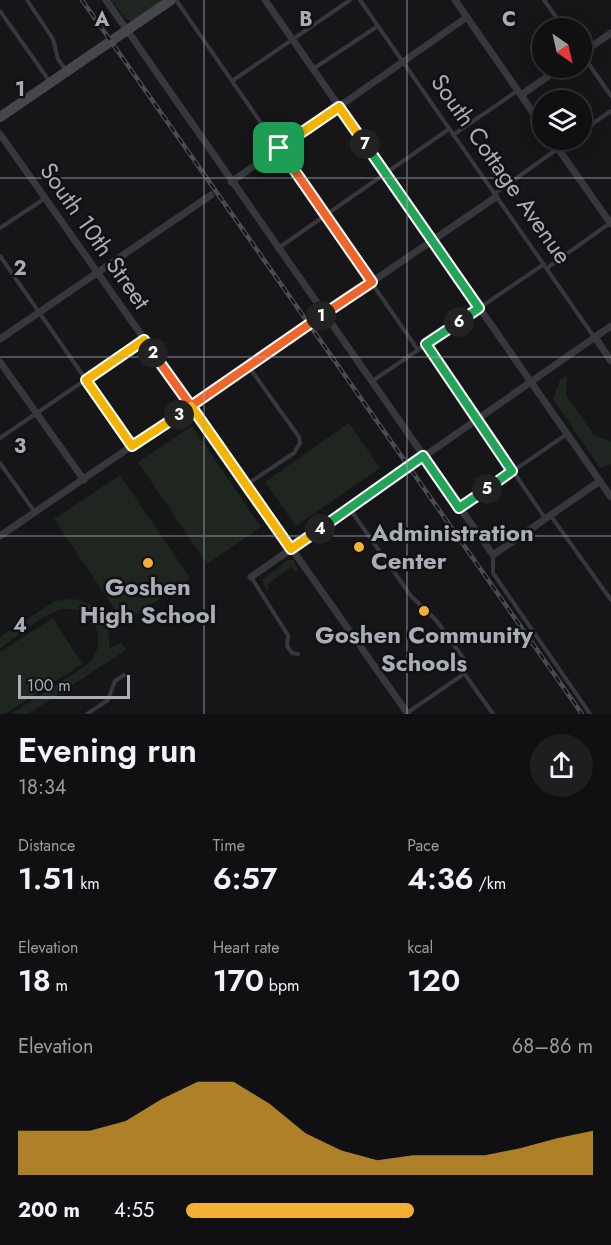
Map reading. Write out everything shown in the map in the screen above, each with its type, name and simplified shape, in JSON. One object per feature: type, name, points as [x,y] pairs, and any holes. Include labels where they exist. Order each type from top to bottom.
[{"type":"main road","points":[[0,117],[171,0]]},
{"type":"street","points":[[106,0],[277,249],[493,555],[600,481]]},
{"type":"street","points":[[265,0],[611,497]]},
{"type":"street","points":[[455,0],[532,111]]},
{"type":"street","points":[[231,182],[467,18]]},
{"type":"street","points":[[592,47],[611,33]]},
{"type":"street","points":[[519,93],[544,78]]},
{"type":"street","name":"South 10th Street","points":[[0,134],[408,714]]},
{"type":"street","points":[[559,150],[611,223]]},
{"type":"street","points":[[0,339],[211,195]]},
{"type":"street","points":[[0,536],[432,241],[495,195]]},
{"type":"street","points":[[251,577],[611,326]]},
{"type":"street","name":"South Cottage Avenue","points":[[595,338],[611,361]]},
{"type":"street","points":[[0,362],[84,480]]},
{"type":"lane","points":[[27,0],[53,39],[58,59],[67,72]]},
{"type":"lane","points":[[176,0],[418,350]]},
{"type":"lane","points":[[232,81],[350,0]]},
{"type":"lane","name":"South Cottage Avenue","points":[[360,0],[595,338]]},
{"type":"lane","points":[[544,0],[557,18]]},
{"type":"lane","points":[[0,11],[50,83]]},
{"type":"lane","points":[[313,69],[378,26]]},
{"type":"lane","points":[[592,68],[611,96]]},
{"type":"lane","points":[[453,135],[519,93]]},
{"type":"lane","points":[[592,124],[611,111]]},
{"type":"lane","points":[[277,249],[449,129]]},
{"type":"lane","points":[[495,195],[555,150]]},
{"type":"lane","points":[[0,228],[45,198]]},
{"type":"lane","points":[[371,383],[479,308],[611,223]]},
{"type":"lane","points":[[0,256],[132,446]]},
{"type":"lane","points":[[0,438],[144,340]]},
{"type":"lane","points":[[426,344],[512,471],[611,600]]},
{"type":"lane","points":[[246,485],[294,453],[300,443],[299,437],[249,367]]},
{"type":"lane","points":[[459,508],[567,434]]},
{"type":"lane","points":[[0,463],[35,513]]},
{"type":"lane","points":[[350,508],[411,596],[436,620],[464,659],[464,673],[493,714]]},
{"type":"lane","points":[[493,555],[493,573],[590,714]]},
{"type":"lane","points":[[251,577],[288,635],[287,645],[292,653],[298,654]]},
{"type":"lane","points":[[408,714],[464,673]]},
{"type":"lane","points":[[87,714],[108,700],[115,681],[124,675]]},
{"type":"shaded area","points":[[111,0],[164,0],[132,21],[126,19]]},
{"type":"shaded area","points":[[567,375],[566,395],[594,435],[611,442],[611,464],[600,468],[553,399],[560,380]]},
{"type":"shaded area","points":[[349,423],[380,468],[296,526],[265,482]]},
{"type":"shaded area","points":[[192,426],[261,527],[207,564],[138,462]]},
{"type":"shaded area","points":[[120,475],[190,578],[124,623],[54,519]]},
{"type":"shaded area","points":[[288,560],[294,560],[298,570],[295,571],[291,567],[267,585],[269,590],[266,590],[262,580]]},
{"type":"shaded area","points":[[71,599],[89,604],[102,615],[108,630],[109,649],[121,642],[126,650],[28,714],[11,714],[87,665],[94,656],[98,646],[95,626],[82,612],[72,609],[52,613],[0,648],[0,637],[55,601]]},
{"type":"shaded area","points":[[53,618],[82,664],[5,714],[0,714],[0,652]]},
{"type":"railway","points":[[82,0],[582,714]]},
{"type":"place","name":"Administration Center","points":[[359,547]]},
{"type":"place","name":"Goshen High School","points":[[148,563]]},
{"type":"place","name":"Goshen Community Schools","points":[[424,611]]},
{"type":"route","points":[[279,148],[339,107],[479,308],[426,344],[512,471],[459,508],[423,456],[291,549],[191,406],[132,446],[86,380],[144,340],[191,406],[372,282],[279,148]]}]
